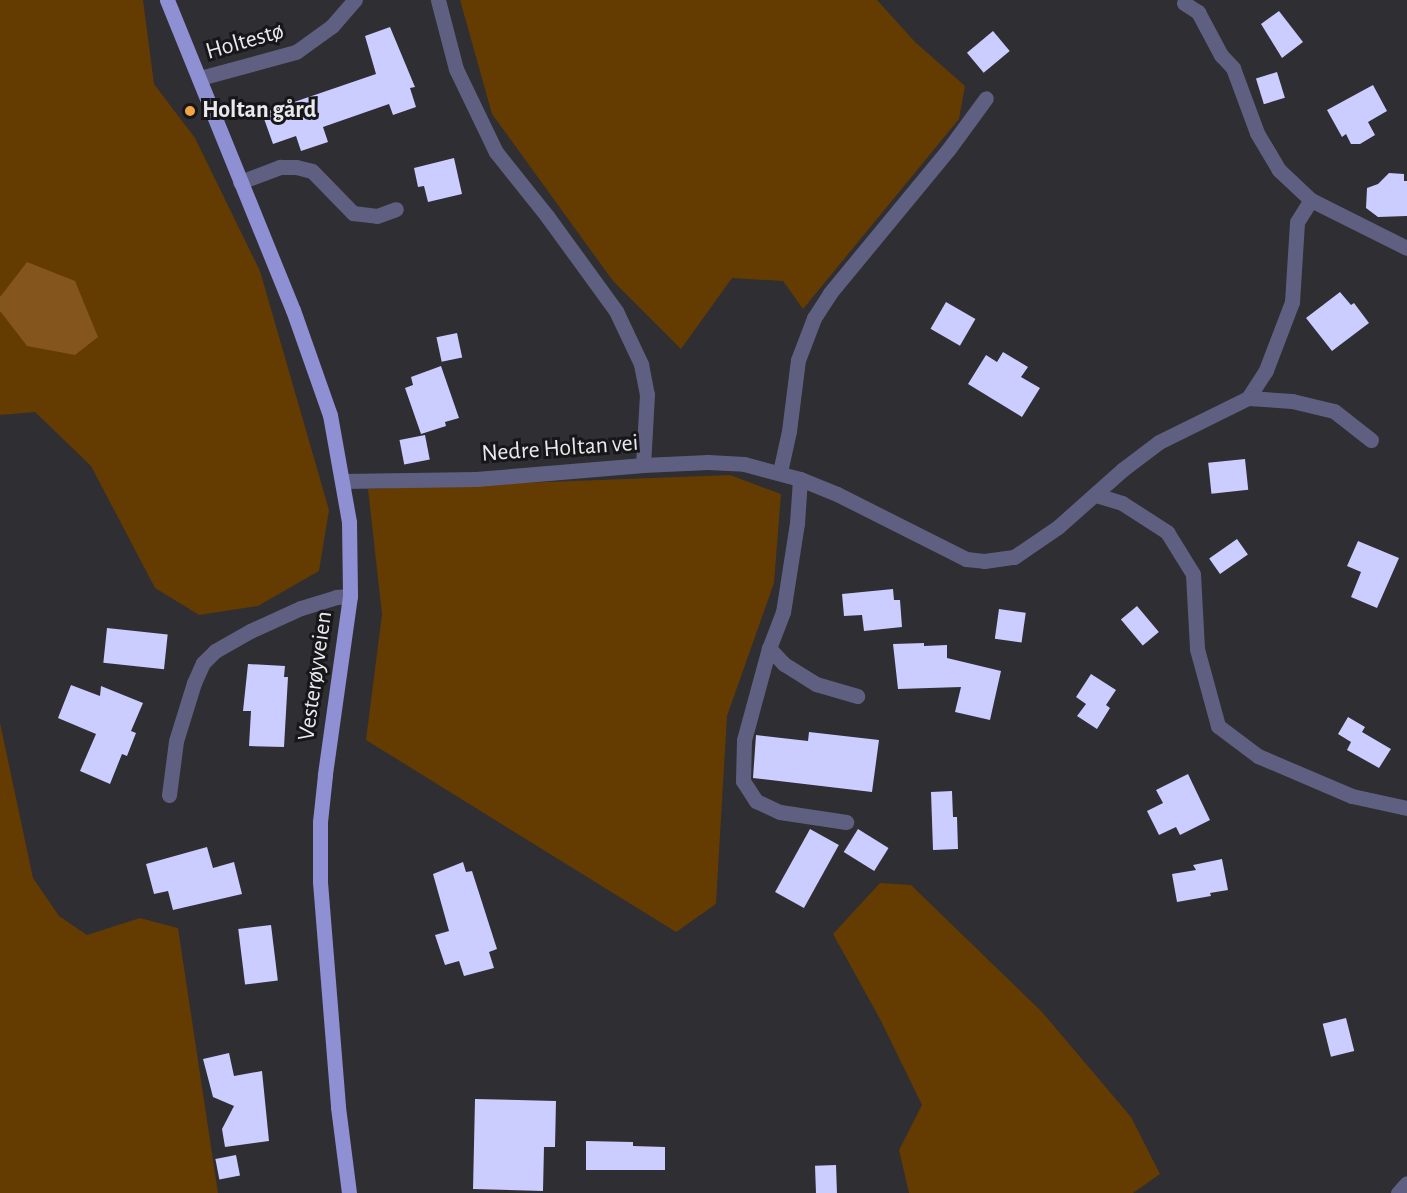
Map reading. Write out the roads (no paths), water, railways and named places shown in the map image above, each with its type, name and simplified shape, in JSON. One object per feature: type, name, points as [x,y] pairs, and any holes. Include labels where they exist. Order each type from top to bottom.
[{"type":"main road","name":"Vesterøyveien","points":[[166,0],[200,78],[293,310],[330,415],[349,522],[350,596],[325,775],[320,842],[326,967],[338,1107],[349,1193]]},
{"type":"street","name":"Holtestø","points":[[200,78],[296,52],[332,26],[355,0]]},
{"type":"street","points":[[438,0],[456,69],[496,152],[547,216],[616,311],[640,364],[647,394],[643,465]]},
{"type":"street","points":[[1184,3],[1198,12],[1221,55],[1233,68],[1264,149],[1279,170],[1311,200],[1407,248]]},
{"type":"street","points":[[780,472],[789,431],[798,360],[814,318],[830,293],[948,150],[986,98]]},
{"type":"street","points":[[240,182],[280,167],[296,167],[312,171],[354,213],[377,216],[396,209]]},
{"type":"street","points":[[1311,200],[1297,222],[1292,302],[1266,370],[1248,398],[1292,401],[1334,411],[1371,440]]},
{"type":"street","name":"Nedre Holtan vei","points":[[342,481],[476,479],[643,465],[708,462],[744,464],[800,479],[837,494],[966,559],[984,561],[1014,557],[1058,527],[1159,442],[1248,398]]},
{"type":"street","points":[[800,479],[783,612],[769,648],[744,740],[743,781],[756,801],[780,812],[846,822]]},
{"type":"street","points":[[1096,495],[1122,503],[1167,532],[1193,574],[1197,649],[1218,726],[1258,756],[1352,796],[1407,808]]},
{"type":"street","points":[[169,795],[176,741],[194,683],[203,663],[215,651],[250,631],[301,608],[336,597],[350,596]]},
{"type":"street","points":[[769,648],[784,664],[816,684],[857,696]]},
{"type":"street","points":[[1398,1193],[1407,1183]]},
{"type":"place","name":"Holtan gård","points":[[190,111]]}]
